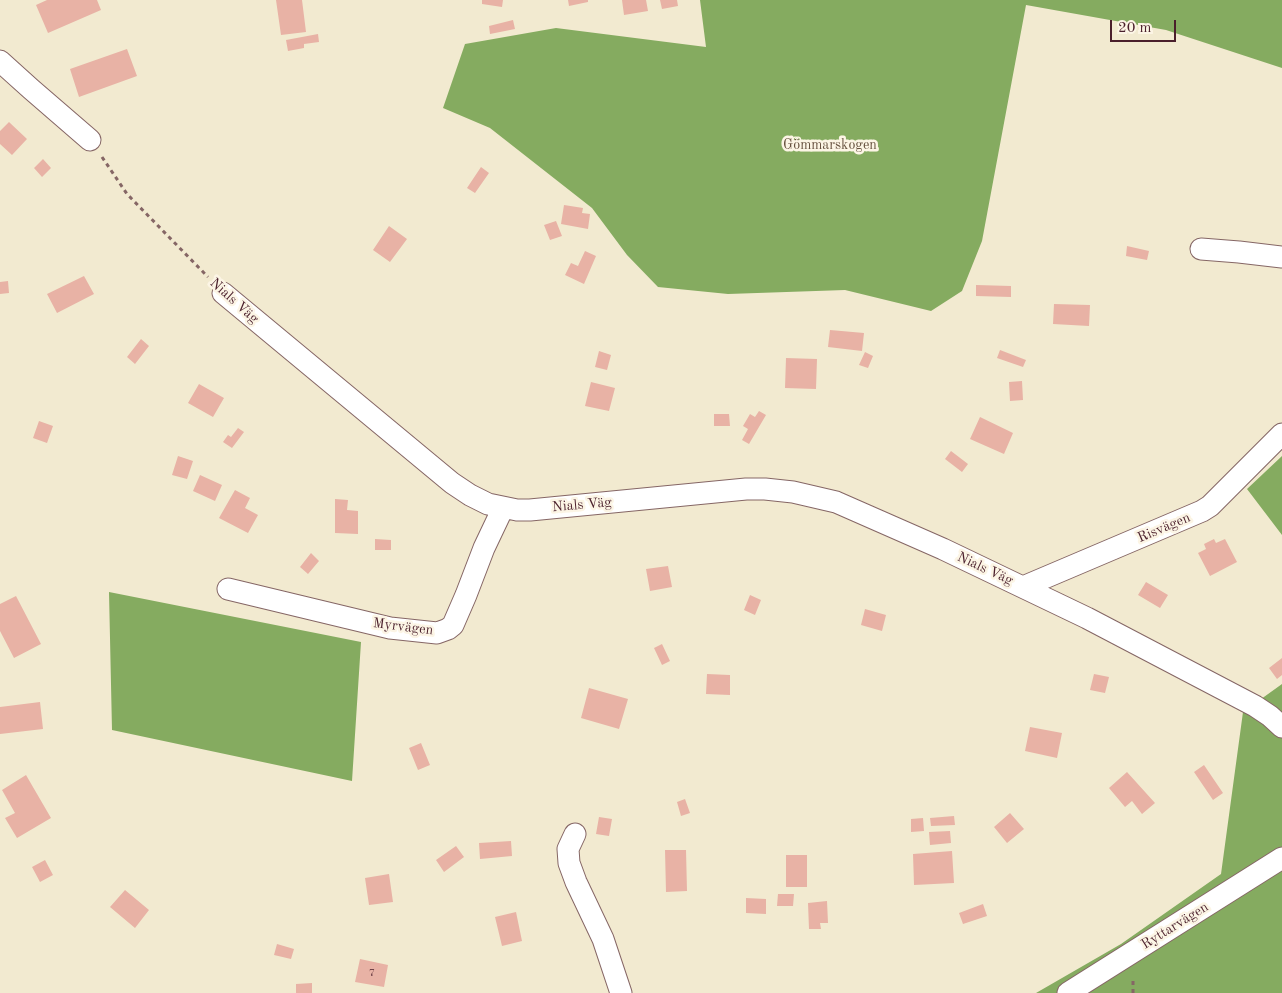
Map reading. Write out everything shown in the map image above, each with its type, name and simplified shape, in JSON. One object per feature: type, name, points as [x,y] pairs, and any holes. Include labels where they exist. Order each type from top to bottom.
[{"type":"street","points":[[0,61],[90,140]]},
{"type":"street","points":[[1201,250],[1282,257]]},
{"type":"street","name":"Nials Väg","points":[[223,293],[452,484],[488,504],[503,508],[530,510],[746,489],[792,492],[836,502],[943,549],[1087,618],[1255,706],[1282,727]]},
{"type":"street","name":"Risvägen","points":[[1023,587],[1202,512],[1282,434]]},
{"type":"street","name":"Myrvägen","points":[[228,589],[390,628],[437,632],[448,629],[453,625],[484,548],[503,508]]},
{"type":"street","points":[[575,834],[568,849],[569,863],[603,939],[621,993]]},
{"type":"street","name":"Ryttarvägen","points":[[1068,993],[1282,858]]},
{"type":"path","name":"Nials Väg","points":[[90,140],[128,194],[223,293]]},
{"type":"green space","name":"Gömmarskogen","points":[[700,0],[1282,0],[1282,68],[1166,30],[1026,5],[982,241],[962,291],[931,311],[845,290],[728,294],[658,287],[627,255],[592,208],[490,128],[443,108],[465,44],[556,28],[706,47]]},
{"type":"green space","points":[[1282,456],[1282,535],[1247,489]]},
{"type":"green space","points":[[109,592],[361,642],[352,781],[112,730]]},
{"type":"green space","points":[[1282,684],[1282,993],[1036,993],[1121,944],[1221,874],[1243,712]]},
{"type":"building","points":[[47,0],[97,0],[101,10],[48,33],[36,5]]},
{"type":"building","points":[[276,0],[302,0],[306,32],[281,35]]},
{"type":"building","points":[[482,0],[503,0],[502,7],[482,4]]},
{"type":"building","points":[[568,0],[588,0],[588,2],[569,6]]},
{"type":"building","points":[[622,0],[646,0],[648,11],[624,15]]},
{"type":"building","points":[[660,0],[677,0],[678,6],[662,9]]},
{"type":"building","points":[[513,20],[515,29],[490,34],[489,26]]},
{"type":"building","points":[[318,34],[319,42],[304,44],[304,48],[288,51],[286,40]]},
{"type":"building","points":[[127,49],[137,76],[79,97],[70,69]]},
{"type":"building","points":[[9,122],[27,139],[12,155],[0,144],[0,131]]},
{"type":"building","points":[[43,159],[51,168],[42,177],[34,168]]},
{"type":"building","points":[[481,167],[489,173],[475,193],[467,188]]},
{"type":"building","points":[[564,205],[583,208],[582,213],[590,214],[588,229],[561,224]]},
{"type":"building","points":[[556,221],[562,236],[550,240],[544,225]]},
{"type":"building","points":[[389,226],[407,239],[390,262],[373,250]]},
{"type":"building","points":[[1127,246],[1149,251],[1147,260],[1126,256]]},
{"type":"building","points":[[585,251],[596,256],[584,284],[565,275],[571,263],[578,266]]},
{"type":"building","points":[[84,276],[94,294],[57,313],[47,294]]},
{"type":"building","points":[[8,281],[9,293],[0,294],[0,282]]},
{"type":"building","points":[[976,285],[1011,286],[1011,297],[976,296]]},
{"type":"building","points":[[1054,304],[1090,305],[1089,326],[1053,324]]},
{"type":"building","points":[[830,330],[864,333],[862,351],[828,347]]},
{"type":"building","points":[[141,339],[149,346],[135,364],[127,357]]},
{"type":"building","points":[[1000,350],[1026,360],[1023,367],[997,358]]},
{"type":"building","points":[[599,351],[611,355],[607,370],[595,367]]},
{"type":"building","points":[[865,352],[873,356],[868,368],[859,365]]},
{"type":"building","points":[[786,358],[817,359],[816,389],[785,388]]},
{"type":"building","points":[[1022,381],[1023,400],[1010,401],[1009,382]]},
{"type":"building","points":[[591,382],[615,388],[609,411],[585,406]]},
{"type":"building","points":[[199,384],[224,398],[213,417],[188,403]]},
{"type":"building","points":[[759,411],[766,415],[749,444],[742,440],[748,429],[743,426],[750,414],[755,417]]},
{"type":"building","points":[[714,414],[729,414],[730,426],[714,426]]},
{"type":"building","points":[[980,417],[1013,433],[1004,454],[970,439]]},
{"type":"building","points":[[39,421],[53,426],[47,443],[33,438]]},
{"type":"building","points":[[238,428],[244,432],[232,448],[223,442],[228,435],[231,437]]},
{"type":"building","points":[[951,451],[968,464],[962,472],[945,459]]},
{"type":"building","points":[[178,456],[193,461],[187,479],[172,475]]},
{"type":"building","points":[[200,475],[222,485],[215,501],[193,491]]},
{"type":"building","points":[[235,490],[250,498],[245,508],[258,515],[248,533],[219,518]]},
{"type":"building","points":[[335,499],[348,500],[347,510],[358,511],[358,534],[335,533]]},
{"type":"building","points":[[375,539],[391,540],[391,550],[375,550]]},
{"type":"building","points":[[1214,539],[1216,543],[1225,539],[1237,562],[1210,576],[1198,553],[1206,549],[1204,544]]},
{"type":"building","points":[[311,553],[319,561],[308,574],[300,567]]},
{"type":"building","points":[[668,566],[672,587],[650,591],[646,569]]},
{"type":"building","points":[[1146,582],[1168,595],[1160,608],[1138,595]]},
{"type":"building","points":[[750,595],[761,600],[755,615],[744,610]]},
{"type":"building","points":[[16,596],[41,644],[14,658],[0,631],[0,604]]},
{"type":"building","points":[[865,609],[886,615],[882,631],[861,625]]},
{"type":"building","points":[[662,644],[670,661],[662,665],[654,648]]},
{"type":"building","points":[[1282,658],[1282,675],[1277,679],[1269,668]]},
{"type":"building","points":[[707,674],[730,675],[730,695],[706,694]]},
{"type":"building","points":[[1094,674],[1109,677],[1105,693],[1090,690]]},
{"type":"building","points":[[589,688],[628,699],[619,729],[581,718]]},
{"type":"building","points":[[40,702],[43,729],[0,734],[0,707]]},
{"type":"building","points":[[1030,727],[1062,733],[1057,758],[1025,751]]},
{"type":"building","points":[[421,743],[430,765],[418,770],[409,748]]},
{"type":"building","points":[[1204,765],[1223,793],[1213,800],[1194,772]]},
{"type":"building","points":[[1127,772],[1155,803],[1142,814],[1132,801],[1125,807],[1109,788]]},
{"type":"building","points":[[26,775],[51,818],[17,838],[5,818],[15,813],[2,790]]},
{"type":"building","points":[[685,799],[690,813],[681,816],[677,802]]},
{"type":"building","points":[[1010,813],[1024,829],[1007,843],[994,827]]},
{"type":"building","points":[[954,816],[955,825],[931,826],[930,818]]},
{"type":"building","points":[[599,817],[612,819],[609,836],[596,834]]},
{"type":"building","points":[[923,818],[924,831],[911,832],[911,819]]},
{"type":"building","points":[[950,831],[951,843],[930,845],[929,832]]},
{"type":"building","points":[[511,841],[512,856],[480,859],[479,843]]},
{"type":"building","points":[[456,846],[464,857],[444,872],[436,860]]},
{"type":"building","points":[[665,850],[686,850],[687,891],[666,892]]},
{"type":"building","points":[[952,851],[954,883],[914,885],[913,854]]},
{"type":"building","points":[[786,855],[807,855],[807,887],[786,887]]},
{"type":"building","points":[[45,860],[53,875],[40,882],[32,867]]},
{"type":"building","points":[[389,874],[393,902],[369,905],[365,878]]},
{"type":"building","points":[[125,890],[149,910],[135,928],[110,907]]},
{"type":"building","points":[[778,894],[794,894],[793,906],[777,906]]},
{"type":"building","points":[[746,898],[766,899],[766,914],[746,913]]},
{"type":"building","points":[[827,901],[828,923],[820,923],[821,929],[809,929],[808,903]]},
{"type":"building","points":[[983,904],[987,916],[963,924],[959,913]]},
{"type":"building","points":[[516,912],[522,941],[502,946],[495,917]]},
{"type":"building","points":[[277,944],[294,949],[291,959],[274,955]]},
{"type":"building","points":[[360,959],[388,965],[384,987],[355,982]]},
{"type":"building","points":[[312,983],[312,993],[296,993],[296,984]]}]
